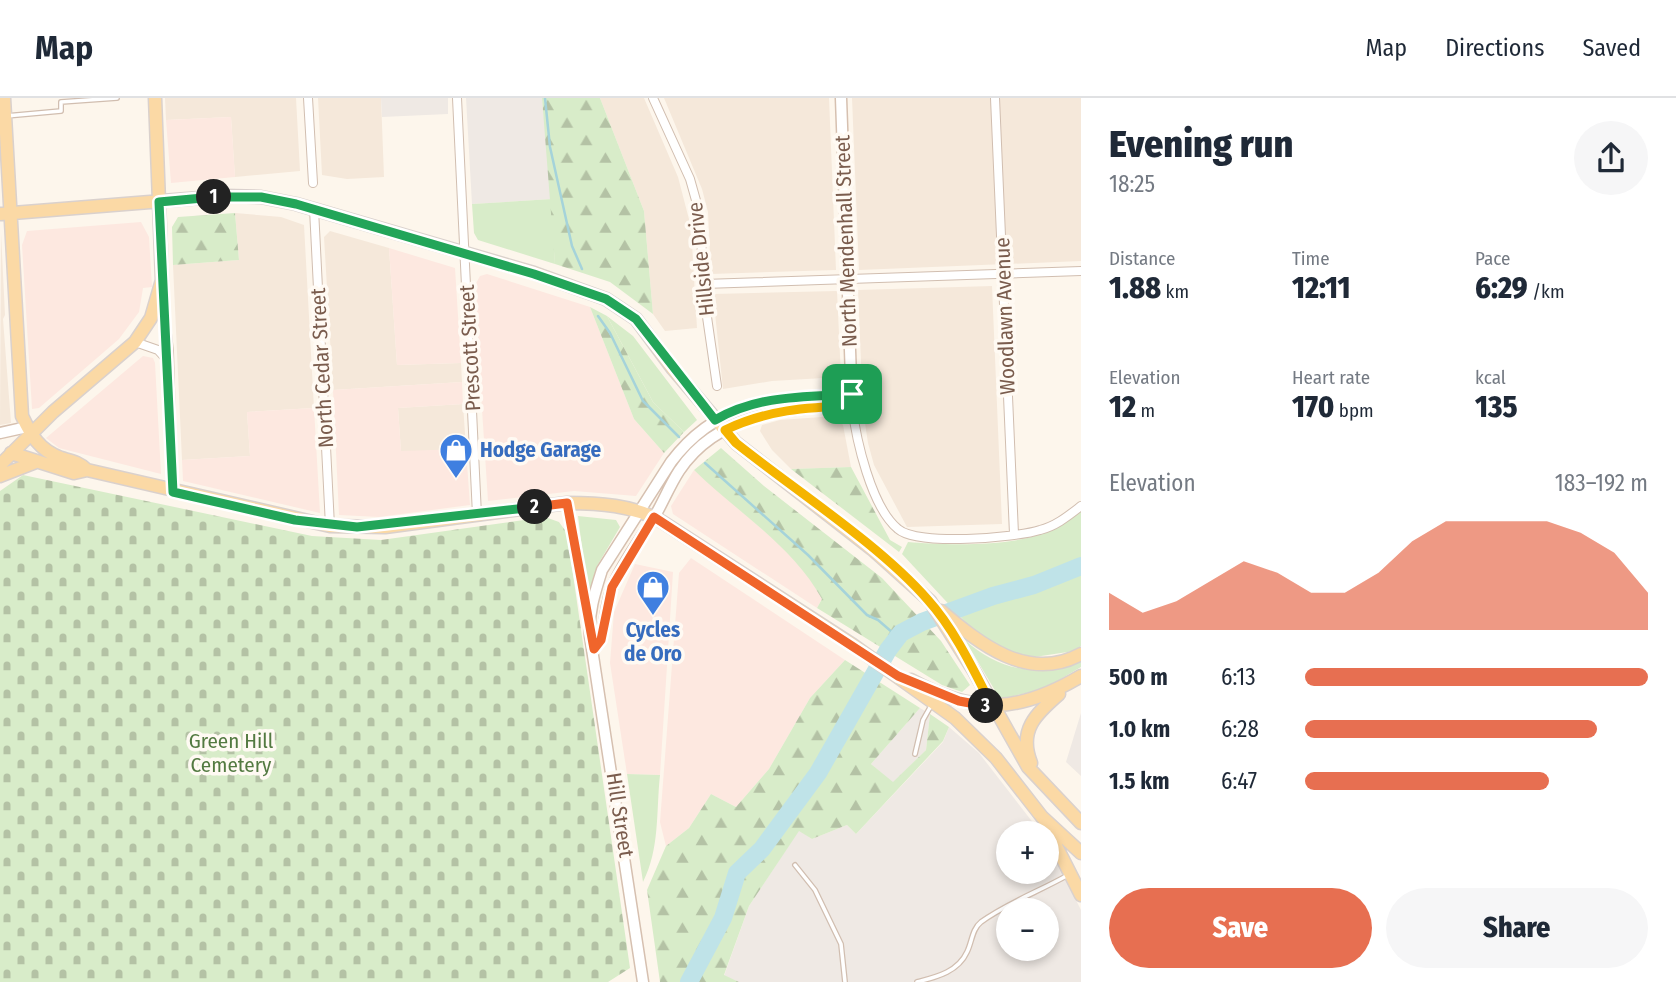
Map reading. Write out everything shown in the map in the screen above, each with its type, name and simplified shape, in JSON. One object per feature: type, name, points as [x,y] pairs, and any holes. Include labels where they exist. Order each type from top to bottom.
[{"type":"main road","points":[[0,465],[6,451],[135,342],[151,318],[162,289],[155,98]]},
{"type":"main road","points":[[3,111],[5,213],[22,416],[29,431],[45,450],[80,463],[87,470]]},
{"type":"main road","points":[[5,213],[245,196],[314,209],[534,274],[620,307],[643,327],[736,443],[903,575],[930,601],[952,626],[992,706],[1036,776],[1081,823]]},
{"type":"main road","points":[[6,451],[74,473],[87,470],[173,492],[330,526],[385,527],[567,503],[600,504],[641,511],[853,645],[955,718],[988,750],[1042,817],[1081,853]]},
{"type":"main road","points":[[0,476],[36,462]]},
{"type":"main road","points":[[952,626],[987,649],[1027,663],[1053,662],[1081,654]]},
{"type":"main road","points":[[898,676],[959,701],[992,706],[1039,698],[1081,676]]},
{"type":"main road","points":[[1036,776],[1026,746],[1027,728],[1041,710],[1081,676]]},
{"type":"main road","points":[[1042,817],[1043,821]]},
{"type":"main road","points":[[1059,860],[1081,895]]},
{"type":"street","points":[[308,98],[313,183]]},
{"type":"street","name":"Prescott Street","points":[[457,98],[477,515]]},
{"type":"street","name":"Hillside Drive","points":[[653,98],[694,192],[701,227],[704,284],[717,386]]},
{"type":"street","name":"North Mendenhall Street","points":[[841,98],[852,400],[856,438],[870,480],[890,519],[908,535],[954,538],[1014,534]]},
{"type":"street","name":"Woodlawn Avenue","points":[[995,98],[1014,534]]},
{"type":"street","name":"North Cedar Street","points":[[314,209],[330,526]]},
{"type":"street","points":[[704,284],[1081,271]]},
{"type":"street","points":[[162,289],[166,306],[173,492]]},
{"type":"street","points":[[135,342],[158,349],[168,361]]},
{"type":"street","name":"Hill Street","points":[[589,625],[590,612],[603,570],[680,450],[715,420],[742,407],[772,399],[852,400]]},
{"type":"street","name":"Hill Street","points":[[594,649],[601,640],[612,587],[689,458],[725,430],[748,419],[781,410],[852,400]]},
{"type":"street","points":[[0,433],[29,431]]},
{"type":"street","name":"Hill Street","points":[[567,503],[594,649],[643,982]]},
{"type":"street","points":[[1014,534],[1042,530],[1063,520],[1081,506]]},
{"type":"lane","points":[[3,111],[61,111],[61,102],[117,98]]},
{"type":"lane","points":[[915,754],[923,720],[932,703]]},
{"type":"lane","points":[[795,865],[815,890],[841,944],[845,982]]},
{"type":"lane","points":[[1028,898],[1069,874]]},
{"type":"lane","points":[[917,982],[937,978],[957,966],[967,953],[977,925],[996,916]]},
{"type":"shaded area","points":[[165,98],[296,98],[300,171],[235,177],[231,117],[166,120]]},
{"type":"shaded area","points":[[318,98],[381,98],[384,177],[347,179],[322,175]]},
{"type":"shaded area","points":[[381,98],[448,98],[448,114],[382,117]]},
{"type":"shaded area","points":[[466,98],[542,98],[552,199],[472,204]]},
{"type":"shaded area","points":[[600,98],[644,98],[678,177],[691,227],[697,328],[665,331],[653,314],[644,211]]},
{"type":"shaded area","points":[[664,98],[829,98],[836,270],[711,274],[708,212],[702,189]]},
{"type":"shaded area","points":[[852,98],[1081,98],[1081,261],[859,270]]},
{"type":"shaded area","points":[[231,117],[235,177],[171,183],[166,120]]},
{"type":"shaded area","points":[[235,213],[281,217],[304,225],[314,408],[247,412],[250,456],[182,460],[173,265],[239,260]]},
{"type":"shaded area","points":[[141,222],[149,237],[152,287],[143,288],[139,312],[119,339],[39,408],[32,409],[22,245],[27,231]]},
{"type":"shaded area","points":[[330,231],[389,248],[397,365],[461,363],[462,382],[333,390],[324,237]]},
{"type":"shaded area","points":[[1,233],[3,319],[11,423],[0,425]]},
{"type":"shaded area","points":[[389,248],[455,268],[461,363],[397,365]]},
{"type":"shaded area","points":[[487,274],[590,307],[634,419],[664,453],[636,496],[574,491],[488,501],[474,287],[480,276]]},
{"type":"shaded area","points":[[992,286],[1002,524],[907,527],[874,465],[868,443],[863,410],[858,290]]},
{"type":"shaded area","points":[[837,291],[841,377],[772,381],[723,389],[713,294]]},
{"type":"shaded area","points":[[143,356],[153,358],[155,363],[161,474],[59,448],[46,438]]},
{"type":"shaded area","points":[[462,382],[463,404],[398,408],[401,451],[466,449],[470,505],[379,517],[339,515],[333,390]]},
{"type":"shaded area","points":[[463,404],[466,449],[401,452],[398,408]]},
{"type":"shaded area","points":[[314,408],[320,513],[183,481],[182,460],[250,456],[247,412]]},
{"type":"shaded area","points":[[835,416],[843,425],[851,467],[791,469],[772,450],[760,431],[762,425],[780,420]]},
{"type":"shaded area","points":[[694,470],[785,549],[810,578],[822,599],[817,608],[673,514],[671,506]]},
{"type":"shaded area","points":[[691,558],[845,660],[810,698],[769,769],[736,807],[711,794],[689,828],[666,846],[660,822],[679,573]]},
{"type":"shaded area","points":[[635,564],[673,572],[660,775],[627,774],[610,663],[614,612]]},
{"type":"shaded area","points":[[920,708],[930,714],[926,750],[893,783],[871,764]]},
{"type":"shaded area","points":[[1081,713],[1081,776],[1066,762]]},
{"type":"shaded area","points":[[949,727],[979,753],[1032,821],[996,821],[996,884],[1059,884],[1059,867],[1081,910],[1081,982],[739,982],[724,976],[749,906],[799,830],[812,839],[847,825],[856,834],[943,742]]},
{"type":"green space","points":[[542,98],[600,98],[644,211],[653,314],[610,282],[555,264]]},
{"type":"green space","points":[[552,199],[555,264],[478,240],[474,233],[472,204]]},
{"type":"green space","points":[[235,213],[239,260],[173,265],[172,227],[178,217]]},
{"type":"green space","points":[[590,307],[607,316],[653,402],[684,432],[664,453],[634,419]]},
{"type":"green space","points":[[607,316],[633,336],[697,420],[684,432],[653,402]]},
{"type":"green space","points":[[721,448],[764,486],[882,578],[941,641],[970,685],[962,692],[942,685],[817,608],[822,599],[796,562],[694,470]]},
{"type":"green space","points":[[851,467],[890,540],[902,547],[899,552],[791,469]]},
{"type":"green space","name":"Green Hill Cemetery","points":[[23,475],[312,536],[381,540],[545,517],[559,522],[567,533],[630,968],[608,982],[0,982],[0,491]]},
{"type":"green space","points":[[1081,508],[1081,646],[1074,651],[1028,658],[984,642],[902,554],[908,542],[975,544],[1026,538],[1050,529]]},
{"type":"green space","points":[[578,516],[616,520],[620,527],[597,566],[588,596]]},
{"type":"green space","points":[[965,640],[991,659],[1005,665],[1034,670],[1065,667],[1081,662],[1081,667],[1044,689],[1000,699]]},
{"type":"green space","points":[[845,660],[920,708],[871,764],[893,782],[926,750],[930,714],[949,727],[943,741],[856,834],[847,825],[812,839],[799,831],[749,906],[724,975],[739,982],[660,982],[647,890],[666,846],[689,828],[711,794],[736,807],[769,769],[810,698]]},
{"type":"green space","points":[[627,774],[660,775],[655,843],[643,882]]},
{"type":"waterway","points":[[545,98],[550,147],[572,246],[582,269]]},
{"type":"waterway","points":[[598,316],[610,333],[643,401],[679,437]]},
{"type":"waterway","points":[[705,463],[808,555],[867,615],[878,620],[900,639]]},
{"type":"waterway","points":[[689,982],[723,918],[737,873],[762,849],[818,773],[888,650],[901,633],[922,622],[993,596],[1034,585],[1081,566]]},
{"type":"place","name":"Hodge Garage","points":[[456,480]]},
{"type":"place","name":"Cycles de Oro","points":[[653,617]]},
{"type":"route","points":[[245,196],[296,204],[534,274],[606,299],[636,319],[715,420],[742,407],[772,399],[852,394],[852,406],[781,410],[748,419],[725,430],[736,443],[872,549],[930,601],[974,671],[992,706],[959,701],[898,676],[654,517],[612,587],[601,640],[594,649],[567,503],[385,527],[357,527],[295,520],[173,492],[169,351],[162,289],[159,202],[245,196]]}]
